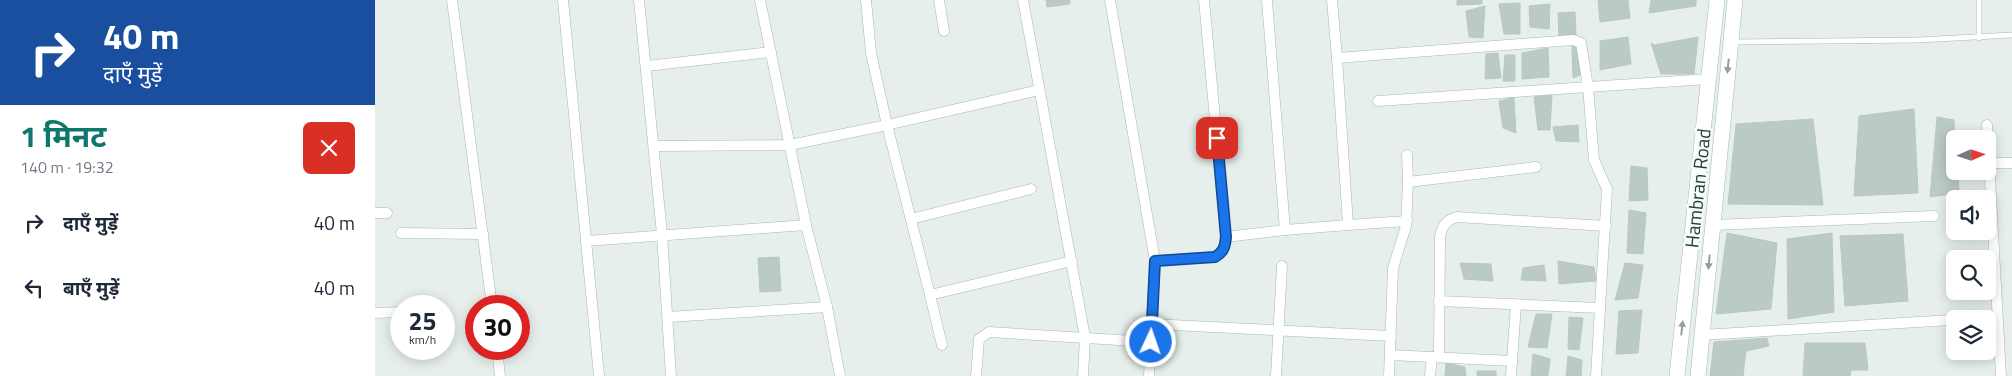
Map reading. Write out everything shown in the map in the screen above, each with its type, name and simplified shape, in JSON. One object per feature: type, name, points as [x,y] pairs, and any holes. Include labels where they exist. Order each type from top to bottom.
[{"type":"main road","name":"Hambran Road","points":[[1677,376],[1717,0]]},
{"type":"main road","name":"Hambran Road","points":[[1698,376],[1735,0]]},
{"type":"street","points":[[452,0],[491,295]]},
{"type":"street","points":[[563,0],[599,376]]},
{"type":"street","points":[[639,0],[647,66],[662,234],[671,376]]},
{"type":"street","points":[[760,0],[806,225],[827,307],[840,376]]},
{"type":"street","points":[[866,0],[871,53],[942,345]]},
{"type":"street","points":[[939,0],[944,31]]},
{"type":"street","points":[[1023,0],[1085,338],[1083,376]]},
{"type":"street","points":[[1110,0],[1155,261],[1149,376]]},
{"type":"street","points":[[1155,261],[1215,257],[1223,250],[1226,237],[1204,0]]},
{"type":"street","points":[[1267,0],[1285,230]]},
{"type":"street","points":[[1332,0],[1348,225]]},
{"type":"street","points":[[1337,58],[1577,40],[1581,43],[1588,87],[1594,160],[1607,189],[1596,376]]},
{"type":"street","points":[[1713,40],[1731,42]]},
{"type":"street","points":[[647,66],[771,52]]},
{"type":"street","points":[[1378,101],[1709,79]]},
{"type":"street","points":[[654,146],[790,145],[1039,90]]},
{"type":"street","points":[[1987,125],[1987,130]]},
{"type":"street","points":[[1389,376],[1393,268],[1407,222],[1407,155]]},
{"type":"street","points":[[1996,163],[2012,163]]},
{"type":"street","points":[[1408,182],[1536,167]]},
{"type":"street","points":[[1990,180],[2001,376]]},
{"type":"street","points":[[911,219],[1031,189]]},
{"type":"street","points":[[375,213],[387,213]]},
{"type":"street","points":[[1713,225],[1933,216]]},
{"type":"street","points":[[1430,376],[1435,357],[1439,301],[1440,237],[1444,224],[1457,217],[1606,226]]},
{"type":"street","points":[[1226,237],[1285,230],[1407,222]]},
{"type":"street","points":[[586,241],[806,225]]},
{"type":"street","points":[[401,233],[483,234]]},
{"type":"street","points":[[930,295],[1072,261]]},
{"type":"street","points":[[1277,376],[1282,266]]},
{"type":"street","points":[[1439,301],[1601,308]]},
{"type":"street","points":[[1511,376],[1517,304]]},
{"type":"street","points":[[668,318],[827,307]]},
{"type":"street","points":[[375,313],[390,312]]},
{"type":"street","points":[[1702,335],[1946,320]]},
{"type":"street","points":[[1152,324],[1391,336]]},
{"type":"street","points":[[976,376],[979,338],[989,332],[1151,342]]},
{"type":"street","points":[[1390,355],[1512,361]]},
{"type":"street","points":[[498,360],[500,376]]},
{"type":"lane","points":[[1979,0],[1979,38]]},
{"type":"lane","points":[[1731,42],[1865,42],[2012,35]]},
{"type":"building","points":[[1046,0],[1070,0],[1070,4],[1047,7]]},
{"type":"building","points":[[1457,0],[1482,0],[1482,4],[1457,5]]},
{"type":"building","points":[[1598,0],[1628,0],[1630,18],[1600,22]]},
{"type":"building","points":[[1651,0],[1696,0],[1696,6],[1649,13]]},
{"type":"building","points":[[1520,3],[1520,34],[1504,34],[1499,4]]},
{"type":"building","points":[[1550,4],[1549,29],[1530,27],[1529,6]]},
{"type":"building","points":[[1485,6],[1483,38],[1469,37],[1466,11]]},
{"type":"building","points":[[1575,12],[1576,36],[1559,37],[1558,13]]},
{"type":"building","points":[[1628,37],[1631,64],[1600,70],[1600,41]]},
{"type":"building","points":[[1698,37],[1694,74],[1661,74],[1651,43],[1654,45]]},
{"type":"building","points":[[1572,46],[1579,47],[1582,74],[1573,78]]},
{"type":"building","points":[[1548,48],[1549,77],[1522,79],[1522,53]]},
{"type":"building","points":[[1498,53],[1501,78],[1485,79],[1486,54]]},
{"type":"building","points":[[1505,55],[1515,55],[1515,81],[1503,81]]},
{"type":"building","points":[[1552,95],[1550,130],[1538,130],[1534,97]]},
{"type":"building","points":[[1514,97],[1516,133],[1503,128],[1499,101]]},
{"type":"building","points":[[1914,109],[1918,193],[1854,196],[1859,116]]},
{"type":"building","points":[[1937,117],[1954,120],[1954,130],[1946,130],[1946,180],[1958,180],[1959,190],[1946,190],[1946,195],[1930,197]]},
{"type":"building","points":[[1813,119],[1823,205],[1728,204],[1736,124]]},
{"type":"building","points":[[1578,125],[1579,142],[1556,141],[1553,127]]},
{"type":"building","points":[[1631,166],[1647,168],[1648,200],[1629,201]]},
{"type":"building","points":[[1629,210],[1646,213],[1643,254],[1627,253]]},
{"type":"building","points":[[1727,233],[1777,243],[1771,309],[1716,314]]},
{"type":"building","points":[[1832,233],[1834,312],[1788,319],[1787,239]]},
{"type":"building","points":[[1903,234],[1908,301],[1845,306],[1840,236]]},
{"type":"building","points":[[779,257],[781,291],[760,292],[758,258]]},
{"type":"building","points":[[1558,261],[1594,267],[1596,281],[1559,284]]},
{"type":"building","points":[[1460,263],[1491,264],[1493,281],[1464,279]]},
{"type":"building","points":[[1625,263],[1643,265],[1638,298],[1615,300]]},
{"type":"building","points":[[1544,265],[1546,281],[1521,280],[1523,268]]},
{"type":"building","points":[[1642,310],[1638,353],[1616,354],[1619,311]]},
{"type":"building","points":[[1536,314],[1552,314],[1547,348],[1528,347]]},
{"type":"building","points":[[1569,317],[1583,318],[1579,350],[1568,349]]},
{"type":"building","points":[[1767,338],[1769,346],[1746,351],[1743,376],[1710,376],[1714,342]]},
{"type":"building","points":[[1805,343],[1865,343],[1868,370],[1851,370],[1850,376],[1803,376]]},
{"type":"building","points":[[1533,354],[1550,359],[1548,376],[1531,376]]},
{"type":"building","points":[[1568,356],[1582,360],[1581,376],[1566,376]]},
{"type":"building","points":[[1446,363],[1465,367],[1466,376],[1445,376]]},
{"type":"building","points":[[1477,371],[1496,371],[1496,376],[1477,376]]},
{"type":"route","points":[[1151,342],[1155,261],[1215,257],[1225,247],[1226,237],[1217,138]]}]
